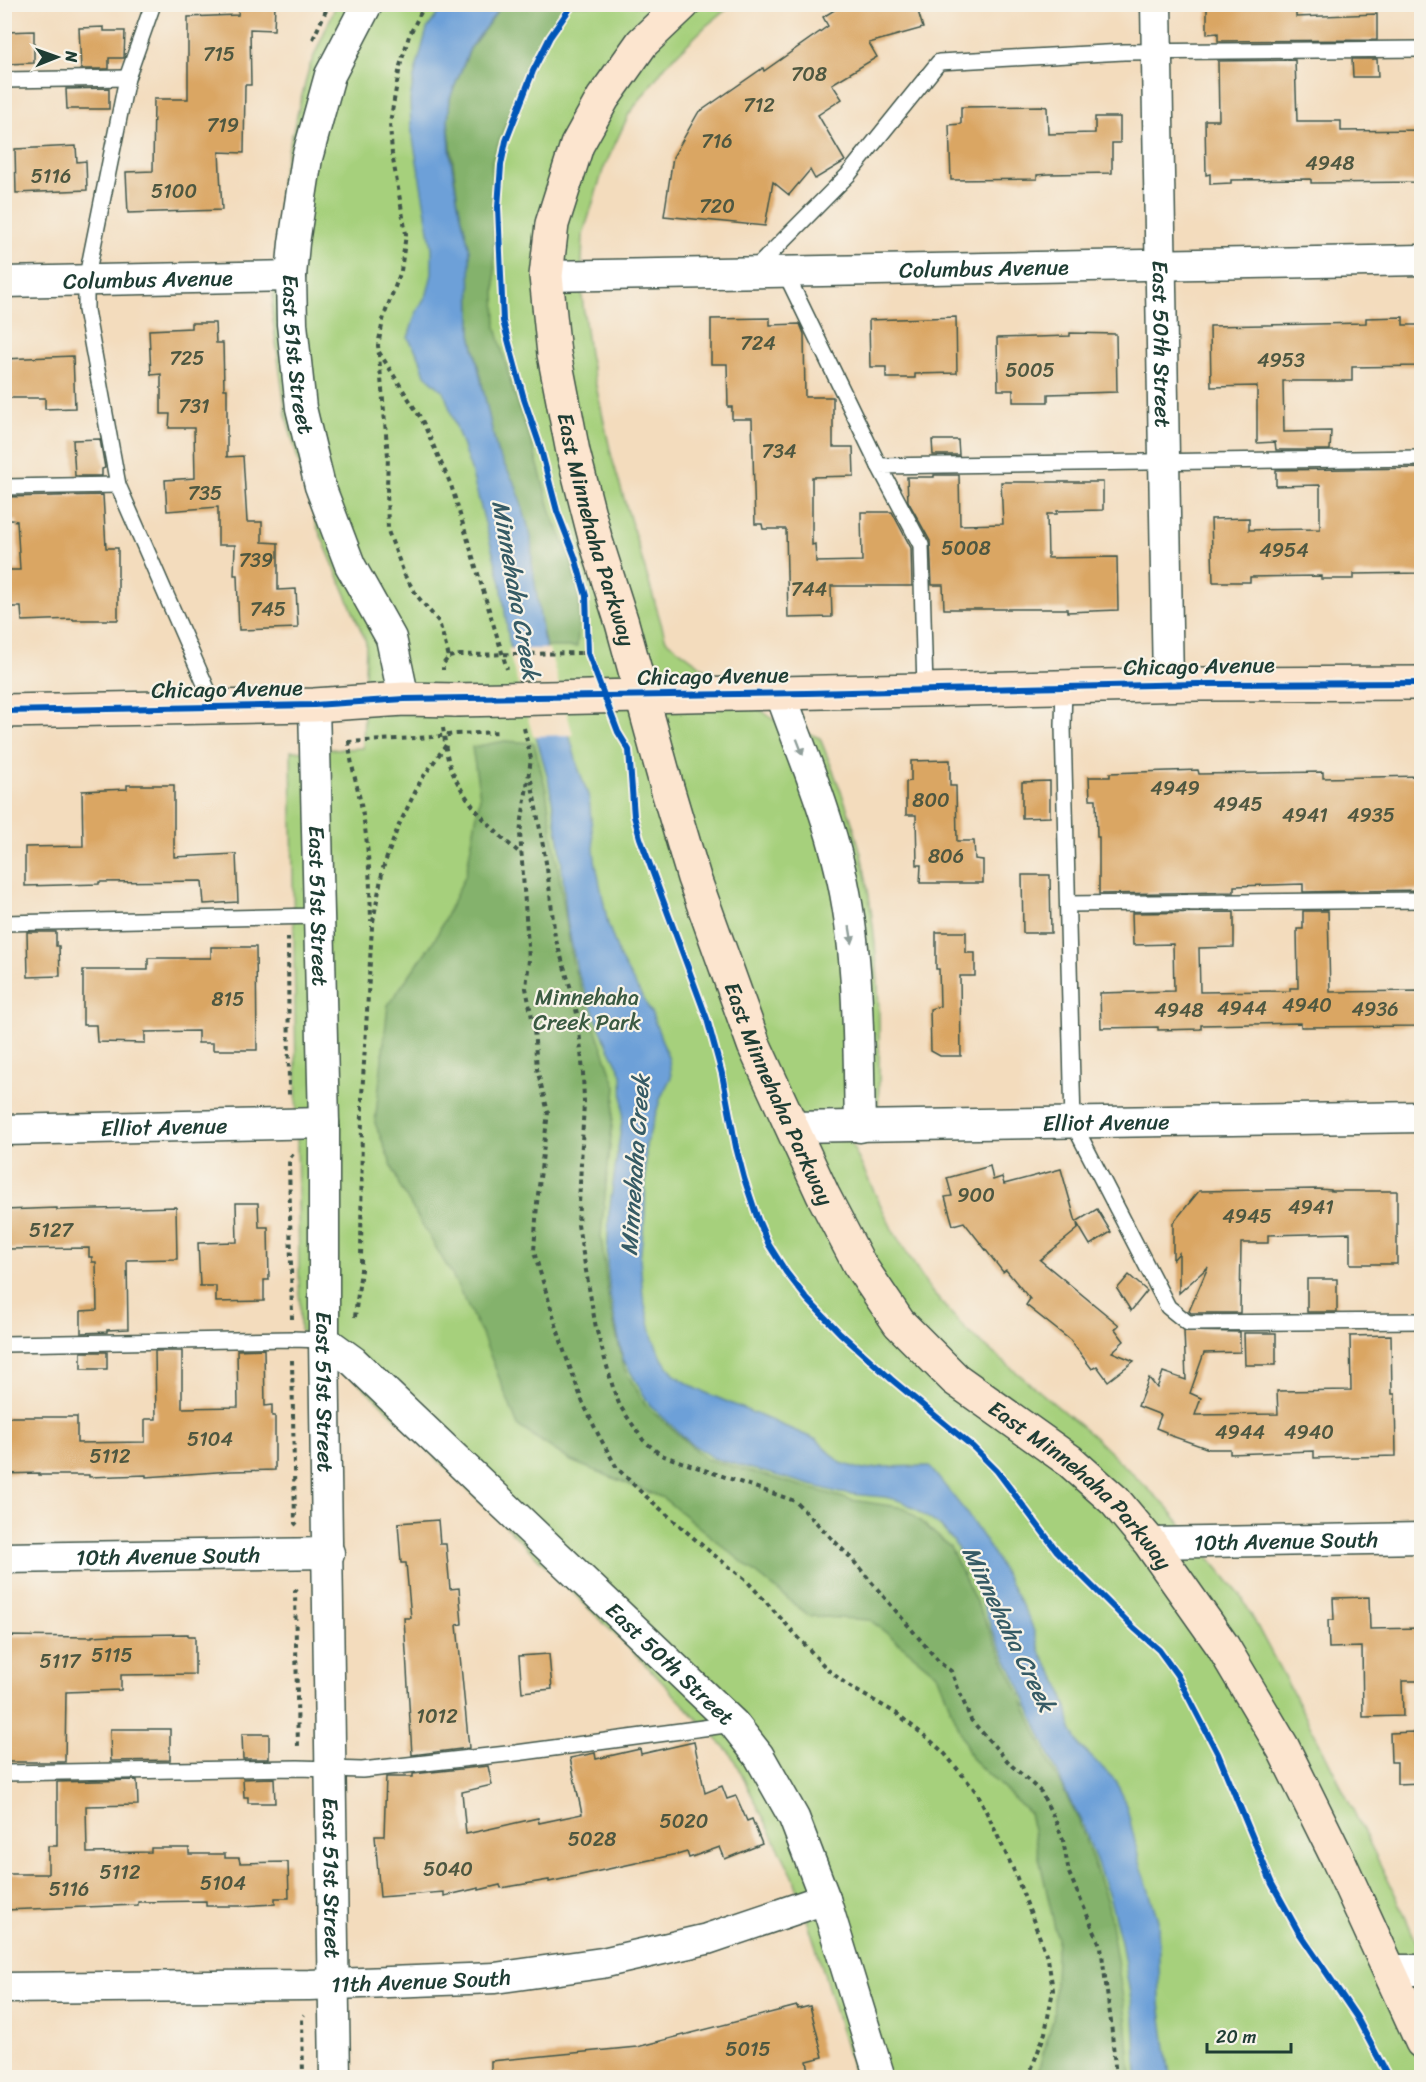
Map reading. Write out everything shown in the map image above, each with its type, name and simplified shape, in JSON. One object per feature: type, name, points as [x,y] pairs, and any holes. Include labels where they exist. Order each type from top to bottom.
[{"type":"street","name":"East 51st Street","points":[[367,4],[330,75],[307,158],[291,276],[292,324],[301,408],[320,486],[350,565],[391,638],[404,699]]},
{"type":"street","name":"East Minnehaha Parkway","points":[[683,4],[642,43],[603,98],[577,146],[552,224],[546,276],[554,354],[573,452],[596,538],[694,878],[754,1045],[823,1195],[859,1264],[900,1323],[956,1379],[1070,1461],[1115,1501],[1150,1543],[1222,1645],[1283,1748],[1337,1857],[1422,2042]]},
{"type":"street","name":"East 50th Street","points":[[1156,4],[1168,684]]},
{"type":"street","name":"Columbus Avenue","points":[[546,276],[1422,260]]},
{"type":"street","name":"Columbus Avenue","points":[[4,282],[291,276]]},
{"type":"street","name":"Chicago Avenue","points":[[4,711],[314,705],[404,699],[456,700],[1168,684],[1422,683]]},
{"type":"street","points":[[780,692],[817,792],[840,869],[854,953],[860,1127]]},
{"type":"street","name":"East 51st Street","points":[[314,705],[324,1122],[324,1340],[329,1553],[335,2078]]},
{"type":"street","name":"Elliot Avenue","points":[[791,1127],[1422,1117]]},
{"type":"street","name":"Elliot Avenue","points":[[4,1130],[324,1122]]},
{"type":"street","name":"East 50th Street","points":[[324,1340],[353,1361],[734,1724],[759,1756],[794,1818],[825,1899],[880,2078]]},
{"type":"street","name":"10th Avenue South","points":[[1150,1543],[1421,1539]]},
{"type":"street","name":"10th Avenue South","points":[[4,1558],[329,1553]]},
{"type":"street","name":"11th Avenue South","points":[[4,1988],[333,1984],[495,1978],[602,1964],[707,1939],[825,1899]]},
{"type":"street","points":[[1389,1970],[1422,1970]]},
{"type":"lane","points":[[153,4],[127,78],[86,280],[86,310],[118,484],[215,707]]},
{"type":"lane","points":[[752,273],[848,175],[939,62],[1157,52],[1422,49]]},
{"type":"lane","points":[[4,80],[127,78]]},
{"type":"lane","points":[[785,272],[879,466],[921,545],[925,689]]},
{"type":"lane","points":[[879,466],[1422,458]]},
{"type":"lane","points":[[4,487],[118,484]]},
{"type":"lane","points":[[1064,686],[1063,726],[1073,1123],[1168,1307],[1188,1323],[1422,1321]]},
{"type":"lane","points":[[1068,904],[1422,900]]},
{"type":"lane","points":[[4,922],[319,916]]},
{"type":"lane","points":[[4,1344],[324,1340]]},
{"type":"lane","points":[[4,1773],[298,1768],[362,1770],[516,1753],[734,1724]]},
{"type":"path","points":[[425,4],[409,36],[400,66],[390,123],[392,154],[406,234],[401,271],[384,316],[378,352],[388,456],[388,531],[405,576],[418,597],[439,622],[449,657]]},
{"type":"path","points":[[378,352],[422,420],[451,485],[509,674]]},
{"type":"path","points":[[588,642],[585,653],[598,697]]},
{"type":"path","points":[[443,664],[449,657],[459,655],[585,653]]},
{"type":"path","points":[[522,720],[530,750],[530,774],[520,833],[528,948],[526,988],[534,1028],[537,1069],[548,1112],[537,1203],[534,1252],[564,1351],[583,1403],[617,1468],[640,1491],[746,1580],[827,1670],[850,1688],[896,1713],[930,1740],[945,1754],[978,1794],[1015,1874],[1048,1959],[1053,1990],[1045,2032],[1028,2078]]},
{"type":"path","points":[[444,733],[450,765],[466,795],[490,826],[521,854]]},
{"type":"path","points":[[355,1322],[361,1270],[363,1084],[372,927],[370,860],[362,808],[350,759],[349,741],[456,734]]},
{"type":"path","points":[[372,927],[383,868],[398,827],[421,780],[446,745]]},
{"type":"path","points":[[530,774],[547,868],[555,937],[578,1019],[584,1102],[578,1194],[580,1239],[596,1328],[620,1406],[643,1440],[661,1455],[795,1501],[850,1558],[940,1662],[951,1671],[971,1720],[1012,1766],[1041,1792],[1063,1840],[1069,1873],[1101,1947],[1116,2078]]},
{"type":"green space","name":"Minnehaha Creek Park","points":[[336,5],[732,5],[706,26],[666,65],[629,114],[603,170],[583,235],[581,288],[589,354],[612,458],[666,640],[773,719],[820,738],[855,831],[863,863],[877,967],[879,1070],[877,1140],[850,1141],[893,1231],[931,1291],[968,1332],[1094,1437],[1167,1507],[1241,1596],[1319,1742],[1397,1898],[1421,1953],[1421,2077],[855,2077],[793,1876],[731,1754],[639,1658],[382,1404],[300,1330],[291,751],[363,748],[366,642],[316,524],[286,416],[272,312],[281,178],[309,68]]},
{"type":"green space","points":[[502,5],[567,5],[541,46],[509,115],[492,161],[496,327],[552,515],[572,563],[580,605],[577,647],[546,647],[538,610],[531,537],[516,486],[497,452],[471,334],[470,250],[458,203],[448,121],[450,98],[470,49]]},
{"type":"green space","points":[[505,741],[534,743],[546,790],[573,965],[616,1087],[601,1235],[609,1304],[625,1370],[646,1406],[706,1459],[851,1500],[905,1508],[950,1547],[1019,1692],[1051,1766],[1079,1821],[1108,1905],[1126,2017],[1131,2077],[1036,2077],[1053,2020],[1057,1937],[1029,1813],[971,1758],[937,1674],[870,1620],[809,1616],[663,1498],[571,1461],[518,1426],[483,1337],[451,1273],[400,1187],[375,1123],[388,1005],[435,939],[466,874],[480,797],[472,747]]},
{"type":"water","name":"Minnehaha Creek","points":[[444,5],[502,5],[470,48],[450,98],[448,121],[451,160],[458,203],[470,250],[471,334],[497,452],[516,486],[531,537],[532,563],[543,637],[578,767],[589,798],[595,860],[608,924],[620,958],[652,1014],[669,1060],[671,1077],[661,1097],[646,1145],[645,1214],[640,1259],[643,1296],[653,1339],[663,1360],[676,1376],[697,1389],[817,1440],[841,1463],[863,1470],[929,1466],[965,1511],[991,1550],[1030,1620],[1042,1656],[1059,1683],[1071,1729],[1080,1746],[1117,1782],[1127,1808],[1139,1859],[1158,1920],[1160,2003],[1170,2077],[1137,2077],[1134,2017],[1121,1941],[1110,1899],[1082,1823],[1067,1795],[1021,1689],[992,1630],[980,1595],[954,1542],[940,1526],[904,1502],[885,1497],[840,1493],[713,1458],[690,1443],[649,1404],[623,1359],[610,1296],[607,1263],[609,1213],[623,1113],[622,1074],[605,1040],[577,971],[567,921],[560,845],[548,778],[509,641],[501,583],[471,470],[444,392],[425,375],[419,356],[408,338],[416,313],[427,294],[432,274],[432,248],[411,127],[410,100],[427,29]]},
{"type":"pier","points":[[508,649],[549,649],[573,735],[533,736]]},
{"type":"building","points":[[239,4],[275,4],[274,30],[250,29],[251,85],[245,85],[244,153],[219,152],[222,210],[128,213],[126,172],[153,171],[154,99],[188,99],[188,17],[238,15]]},
{"type":"building","points":[[844,4],[916,4],[923,28],[869,43],[877,57],[832,84],[842,99],[818,115],[845,161],[815,179],[810,170],[789,195],[773,182],[765,226],[664,216],[673,157],[698,113],[763,68],[764,71],[828,26],[823,17]]},
{"type":"building","points":[[1207,4],[1296,4],[1296,17],[1377,14],[1377,40],[1218,41],[1218,33],[1207,34]]},
{"type":"building","points":[[104,27],[104,31],[125,31],[124,58],[109,58],[109,69],[81,69],[79,28]]},
{"type":"building","points":[[34,31],[34,63],[5,64],[5,32]]},
{"type":"building","points":[[1352,59],[1377,59],[1378,77],[1353,77]]},
{"type":"building","points":[[1295,60],[1297,121],[1341,121],[1341,131],[1422,130],[1422,182],[1311,183],[1311,179],[1231,180],[1231,183],[1210,184],[1210,174],[1206,175],[1205,120],[1219,120],[1218,61]]},
{"type":"building","points":[[109,88],[109,109],[67,109],[66,89]]},
{"type":"building","points":[[961,107],[1047,107],[1048,134],[1095,133],[1095,117],[1120,117],[1120,143],[1112,143],[1112,173],[1049,174],[1037,175],[1037,179],[951,180],[949,125],[961,124]]},
{"type":"building","points":[[76,146],[77,162],[86,161],[87,190],[16,193],[15,149]]},
{"type":"building","points":[[956,317],[957,373],[915,374],[915,378],[886,378],[886,367],[870,367],[869,320]]},
{"type":"building","points":[[1403,317],[1403,325],[1422,325],[1422,366],[1352,367],[1352,381],[1283,381],[1284,432],[1331,431],[1330,450],[1276,450],[1275,442],[1257,443],[1257,386],[1211,387],[1210,326],[1366,323],[1366,318]]},
{"type":"building","points":[[770,318],[770,325],[800,324],[804,334],[805,397],[833,397],[833,447],[853,447],[854,476],[812,477],[812,545],[815,544],[816,562],[862,561],[861,512],[892,512],[911,548],[912,586],[831,586],[832,617],[788,618],[786,529],[763,529],[762,524],[755,524],[752,419],[732,419],[732,407],[728,407],[727,364],[711,364],[711,319]]},
{"type":"building","points":[[191,323],[215,323],[216,343],[223,343],[224,389],[227,389],[227,457],[243,456],[247,522],[262,522],[262,542],[278,543],[278,590],[296,589],[298,628],[239,630],[237,575],[234,575],[235,545],[218,545],[218,507],[167,511],[165,480],[195,478],[194,428],[169,428],[170,414],[161,414],[161,374],[151,375],[149,330],[191,328]]},
{"type":"building","points":[[1070,333],[1116,334],[1117,392],[1048,394],[1048,402],[1013,402],[1013,390],[998,390],[997,338],[1070,336]]},
{"type":"building","points":[[73,356],[75,408],[45,409],[45,398],[4,398],[4,359]]},
{"type":"building","points":[[100,439],[105,468],[102,469],[102,476],[75,476],[73,440]]},
{"type":"building","points":[[932,440],[958,440],[959,455],[933,455]]},
{"type":"building","points":[[1422,468],[1422,573],[1354,574],[1354,579],[1321,579],[1321,576],[1250,577],[1250,582],[1213,582],[1211,519],[1249,518],[1249,530],[1320,529],[1320,485],[1276,486],[1276,470]]},
{"type":"building","points":[[934,475],[959,475],[960,525],[1003,524],[1001,482],[1103,482],[1103,510],[1057,511],[1057,514],[1047,514],[1048,558],[1117,557],[1118,610],[1067,612],[1067,609],[944,609],[943,585],[932,585],[930,541],[908,501],[907,477],[934,477]]},
{"type":"building","points":[[103,495],[106,548],[118,548],[118,620],[22,621],[21,607],[4,607],[4,570],[20,570],[17,521],[4,519],[4,497]]},
{"type":"building","points":[[950,760],[950,786],[956,786],[957,841],[974,841],[975,859],[983,860],[983,883],[920,883],[921,865],[917,865],[916,815],[906,815],[906,782],[911,781],[911,761]]},
{"type":"building","points":[[1198,770],[1199,774],[1323,772],[1323,778],[1422,776],[1422,890],[1303,892],[1303,884],[1234,886],[1234,892],[1099,894],[1096,799],[1090,799],[1089,777],[1110,777],[1110,773]]},
{"type":"building","points":[[1050,781],[1050,817],[1022,818],[1022,782]]},
{"type":"building","points":[[127,785],[174,785],[174,857],[236,854],[238,902],[204,904],[202,881],[99,882],[99,884],[25,886],[25,847],[83,846],[82,791],[127,789]]},
{"type":"building","points":[[1022,875],[1050,875],[1051,933],[1023,933]]},
{"type":"building","points":[[1303,911],[1328,911],[1330,992],[1422,991],[1422,1026],[1301,1027],[1301,1023],[1201,1025],[1201,1029],[1101,1028],[1100,993],[1174,991],[1173,944],[1133,945],[1132,913],[1234,912],[1234,947],[1199,948],[1200,992],[1290,991],[1290,988],[1298,988],[1297,929],[1303,929]]},
{"type":"building","points":[[27,932],[56,932],[60,976],[28,977]]},
{"type":"building","points":[[936,932],[966,932],[966,953],[975,953],[975,976],[960,976],[961,1056],[940,1056],[931,1051],[930,1009],[940,1006],[939,969],[936,969]]},
{"type":"building","points":[[211,947],[256,947],[257,1050],[213,1050],[213,1043],[198,1043],[198,1031],[145,1032],[145,1043],[97,1042],[96,1025],[83,1025],[83,970],[148,970],[148,958],[211,958]]},
{"type":"building","points":[[990,1166],[993,1180],[1002,1177],[1004,1184],[1061,1169],[1076,1222],[1097,1209],[1111,1232],[1090,1245],[1077,1223],[1078,1229],[1040,1260],[1119,1325],[1115,1329],[1124,1341],[1112,1352],[1134,1361],[1108,1381],[1097,1366],[1092,1369],[1070,1340],[1026,1305],[1030,1299],[1006,1270],[1003,1272],[964,1222],[953,1225],[945,1197],[952,1196],[947,1178]]},
{"type":"building","points":[[1318,1189],[1397,1191],[1397,1264],[1350,1264],[1350,1233],[1268,1235],[1268,1243],[1241,1243],[1240,1313],[1191,1313],[1189,1311],[1208,1267],[1179,1293],[1179,1253],[1173,1260],[1173,1223],[1199,1191]]},
{"type":"building","points":[[236,1203],[258,1203],[259,1227],[268,1227],[269,1280],[264,1280],[264,1301],[216,1302],[216,1286],[200,1286],[198,1243],[237,1242]]},
{"type":"building","points":[[176,1207],[177,1259],[127,1260],[128,1329],[81,1333],[81,1311],[97,1310],[96,1262],[92,1262],[92,1257],[89,1257],[89,1248],[4,1249],[4,1210]]},
{"type":"building","points":[[1129,1275],[1147,1291],[1131,1311],[1117,1289]]},
{"type":"building","points":[[1307,1279],[1337,1279],[1337,1312],[1307,1312]]},
{"type":"building","points":[[1184,1331],[1240,1332],[1240,1352],[1204,1353],[1190,1393],[1201,1398],[1195,1415],[1278,1414],[1277,1391],[1351,1390],[1350,1336],[1391,1335],[1396,1456],[1314,1458],[1314,1451],[1230,1454],[1230,1449],[1209,1449],[1166,1434],[1156,1428],[1161,1415],[1138,1406],[1149,1378],[1157,1388],[1163,1372],[1186,1380]]},
{"type":"building","points":[[1244,1333],[1276,1333],[1276,1365],[1245,1365]]},
{"type":"building","points":[[264,1349],[265,1406],[272,1405],[272,1416],[275,1416],[275,1470],[146,1477],[146,1475],[89,1477],[89,1475],[39,1475],[39,1473],[4,1474],[4,1417],[77,1417],[77,1443],[145,1442],[145,1419],[156,1419],[155,1351],[182,1351],[182,1408],[238,1407],[237,1350]]},
{"type":"building","points":[[81,1352],[107,1352],[107,1369],[81,1369]]},
{"type":"building","points":[[438,1520],[440,1544],[446,1544],[450,1589],[459,1588],[462,1624],[457,1625],[469,1748],[412,1755],[404,1618],[411,1618],[406,1563],[401,1563],[398,1523]]},
{"type":"building","points":[[1369,1597],[1370,1629],[1422,1628],[1422,1681],[1402,1681],[1403,1716],[1363,1717],[1362,1647],[1329,1648],[1328,1620],[1334,1620],[1333,1598]]},
{"type":"building","points":[[188,1634],[188,1636],[195,1636],[195,1674],[121,1675],[121,1690],[66,1692],[65,1762],[4,1762],[4,1636],[92,1637]]},
{"type":"building","points":[[549,1654],[552,1689],[522,1692],[519,1656]]},
{"type":"building","points":[[110,1729],[170,1729],[170,1760],[111,1761]]},
{"type":"building","points":[[1414,1732],[1415,1746],[1422,1746],[1422,1783],[1397,1784],[1397,1762],[1391,1762],[1390,1733]]},
{"type":"building","points":[[242,1734],[269,1734],[269,1759],[243,1759]]},
{"type":"building","points":[[694,1742],[705,1793],[722,1786],[727,1799],[736,1796],[747,1821],[752,1819],[762,1844],[725,1859],[720,1847],[689,1858],[687,1852],[549,1882],[549,1880],[501,1888],[500,1885],[444,1896],[444,1892],[380,1897],[375,1836],[384,1836],[386,1777],[413,1777],[413,1774],[488,1766],[492,1785],[462,1792],[466,1834],[538,1818],[539,1823],[582,1814],[570,1758],[595,1753],[596,1759],[640,1749],[641,1754]]},
{"type":"building","points":[[274,1778],[275,1803],[248,1803],[248,1797],[244,1797],[243,1779]]},
{"type":"building","points":[[137,1780],[138,1805],[86,1806],[87,1853],[151,1852],[151,1848],[189,1848],[189,1854],[225,1854],[225,1858],[239,1858],[240,1863],[288,1862],[289,1898],[275,1898],[275,1904],[240,1906],[206,1906],[206,1901],[138,1902],[138,1905],[4,1910],[4,1874],[48,1874],[48,1846],[57,1846],[57,1782]]},
{"type":"building","points":[[797,2006],[798,2009],[810,2006],[823,2057],[807,2061],[809,2071],[784,2078],[491,2078],[491,2061],[637,2047]]},
{"type":"cycle path","points":[[573,4],[550,37],[533,71],[506,141],[501,165],[498,207],[503,321],[557,511],[575,557],[586,596],[588,653],[618,732],[629,750],[634,816],[640,838],[707,1019],[722,1074],[736,1147],[758,1220],[769,1245],[807,1299],[840,1333],[891,1379],[973,1447],[997,1471],[1057,1551],[1159,1650],[1177,1675],[1218,1754],[1272,1884],[1298,1931],[1356,2016],[1389,2078]]},
{"type":"cycle path","points":[[4,711],[314,705],[404,699],[1197,684],[1422,683]]}]
